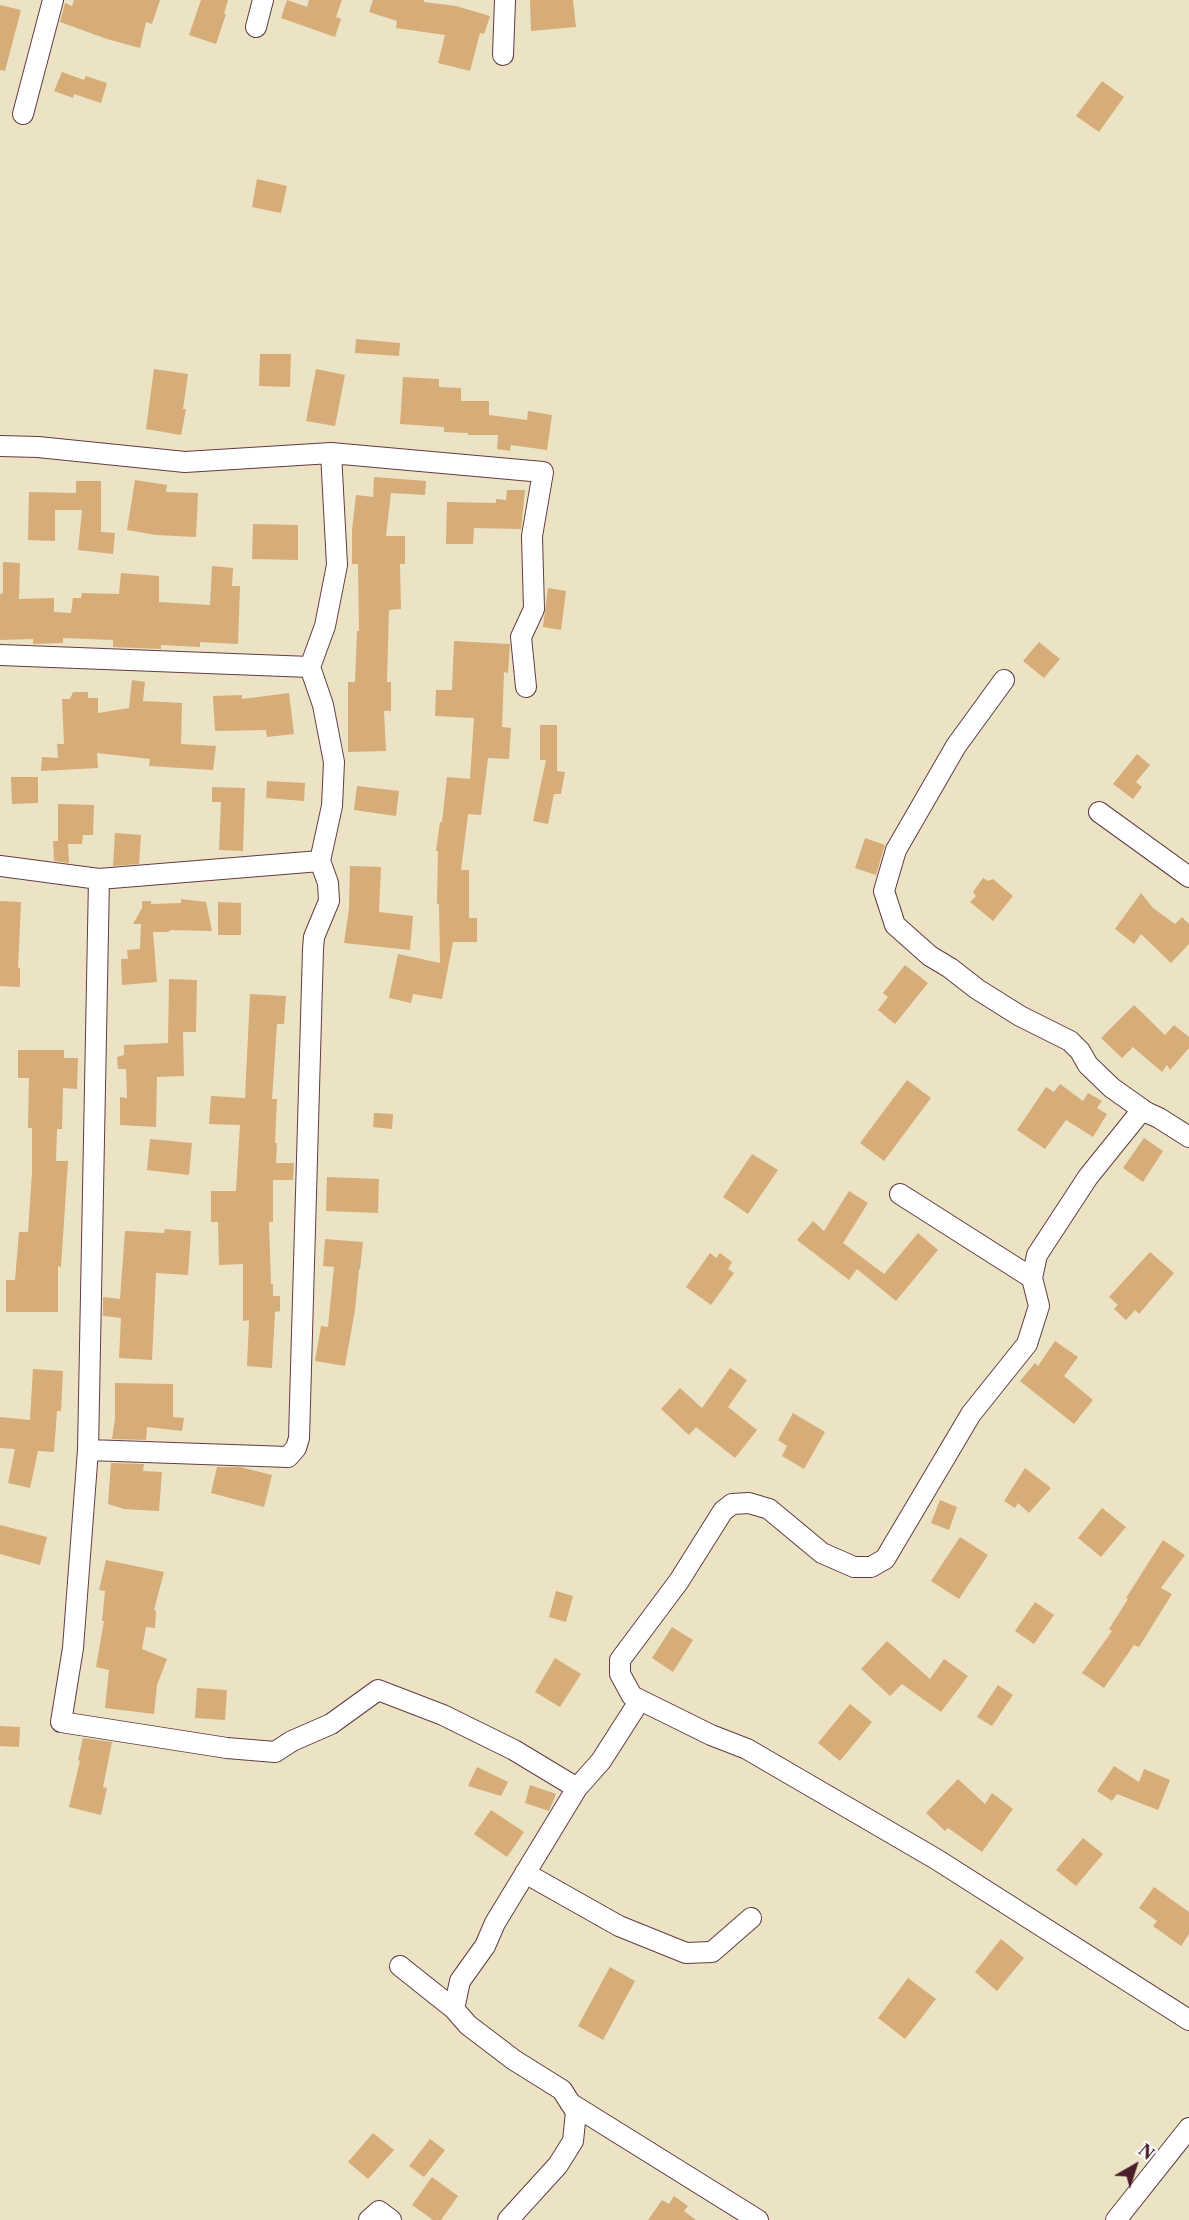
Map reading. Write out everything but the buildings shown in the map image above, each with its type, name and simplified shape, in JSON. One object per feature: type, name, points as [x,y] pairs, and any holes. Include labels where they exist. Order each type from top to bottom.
[{"type":"street","points":[[23,114],[53,0]]},
{"type":"street","points":[[256,27],[264,0]]},
{"type":"street","points":[[503,55],[505,0]]},
{"type":"street","points":[[0,446],[39,447],[185,462],[331,453],[543,472],[532,536],[534,609],[521,637],[526,687]]},
{"type":"street","points":[[88,1450],[288,1457],[296,1448],[299,1438],[313,949],[314,937],[329,901],[328,883],[320,861],[332,806],[334,762],[323,705],[310,667],[325,626],[337,565],[331,453]]},
{"type":"street","points":[[0,655],[310,667]]},
{"type":"street","points":[[1004,680],[956,746],[896,850],[884,891],[895,926],[930,956],[983,993],[1020,1016],[1070,1041],[1080,1051],[1088,1065],[1112,1088],[1146,1112],[1189,1137]]},
{"type":"street","points":[[1099,812],[1189,877]]},
{"type":"street","points":[[0,866],[99,879],[320,861]]},
{"type":"street","points":[[99,879],[88,1450],[73,1648],[62,1722],[227,1748],[275,1752],[292,1741],[331,1724],[378,1690],[443,1715],[514,1750],[577,1788]]},
{"type":"street","points":[[1146,1112],[1138,1115],[1088,1178],[1037,1255],[1032,1278],[1039,1306],[1026,1344],[971,1414],[885,1559],[871,1567],[854,1567],[822,1552],[769,1509],[749,1503],[732,1504],[723,1511],[679,1581],[620,1660],[620,1674],[632,1696],[757,1755],[936,1859],[1189,2020]]},
{"type":"street","points":[[900,1194],[1032,1278]]},
{"type":"street","points":[[454,2009],[460,1981],[485,1946],[495,1923],[525,1873],[577,1788],[601,1761],[640,1700]]},
{"type":"street","points":[[525,1873],[619,1926],[686,1953],[712,1952],[751,1918]]},
{"type":"street","points":[[400,1966],[454,2009],[468,2025],[505,2053],[562,2090],[576,2112],[573,2141],[558,2164],[508,2220]]},
{"type":"street","points":[[570,2103],[758,2220]]},
{"type":"street","points":[[1116,2220],[1189,2128]]},
{"type":"street","points":[[369,2220],[379,2211],[391,2220]]}]
